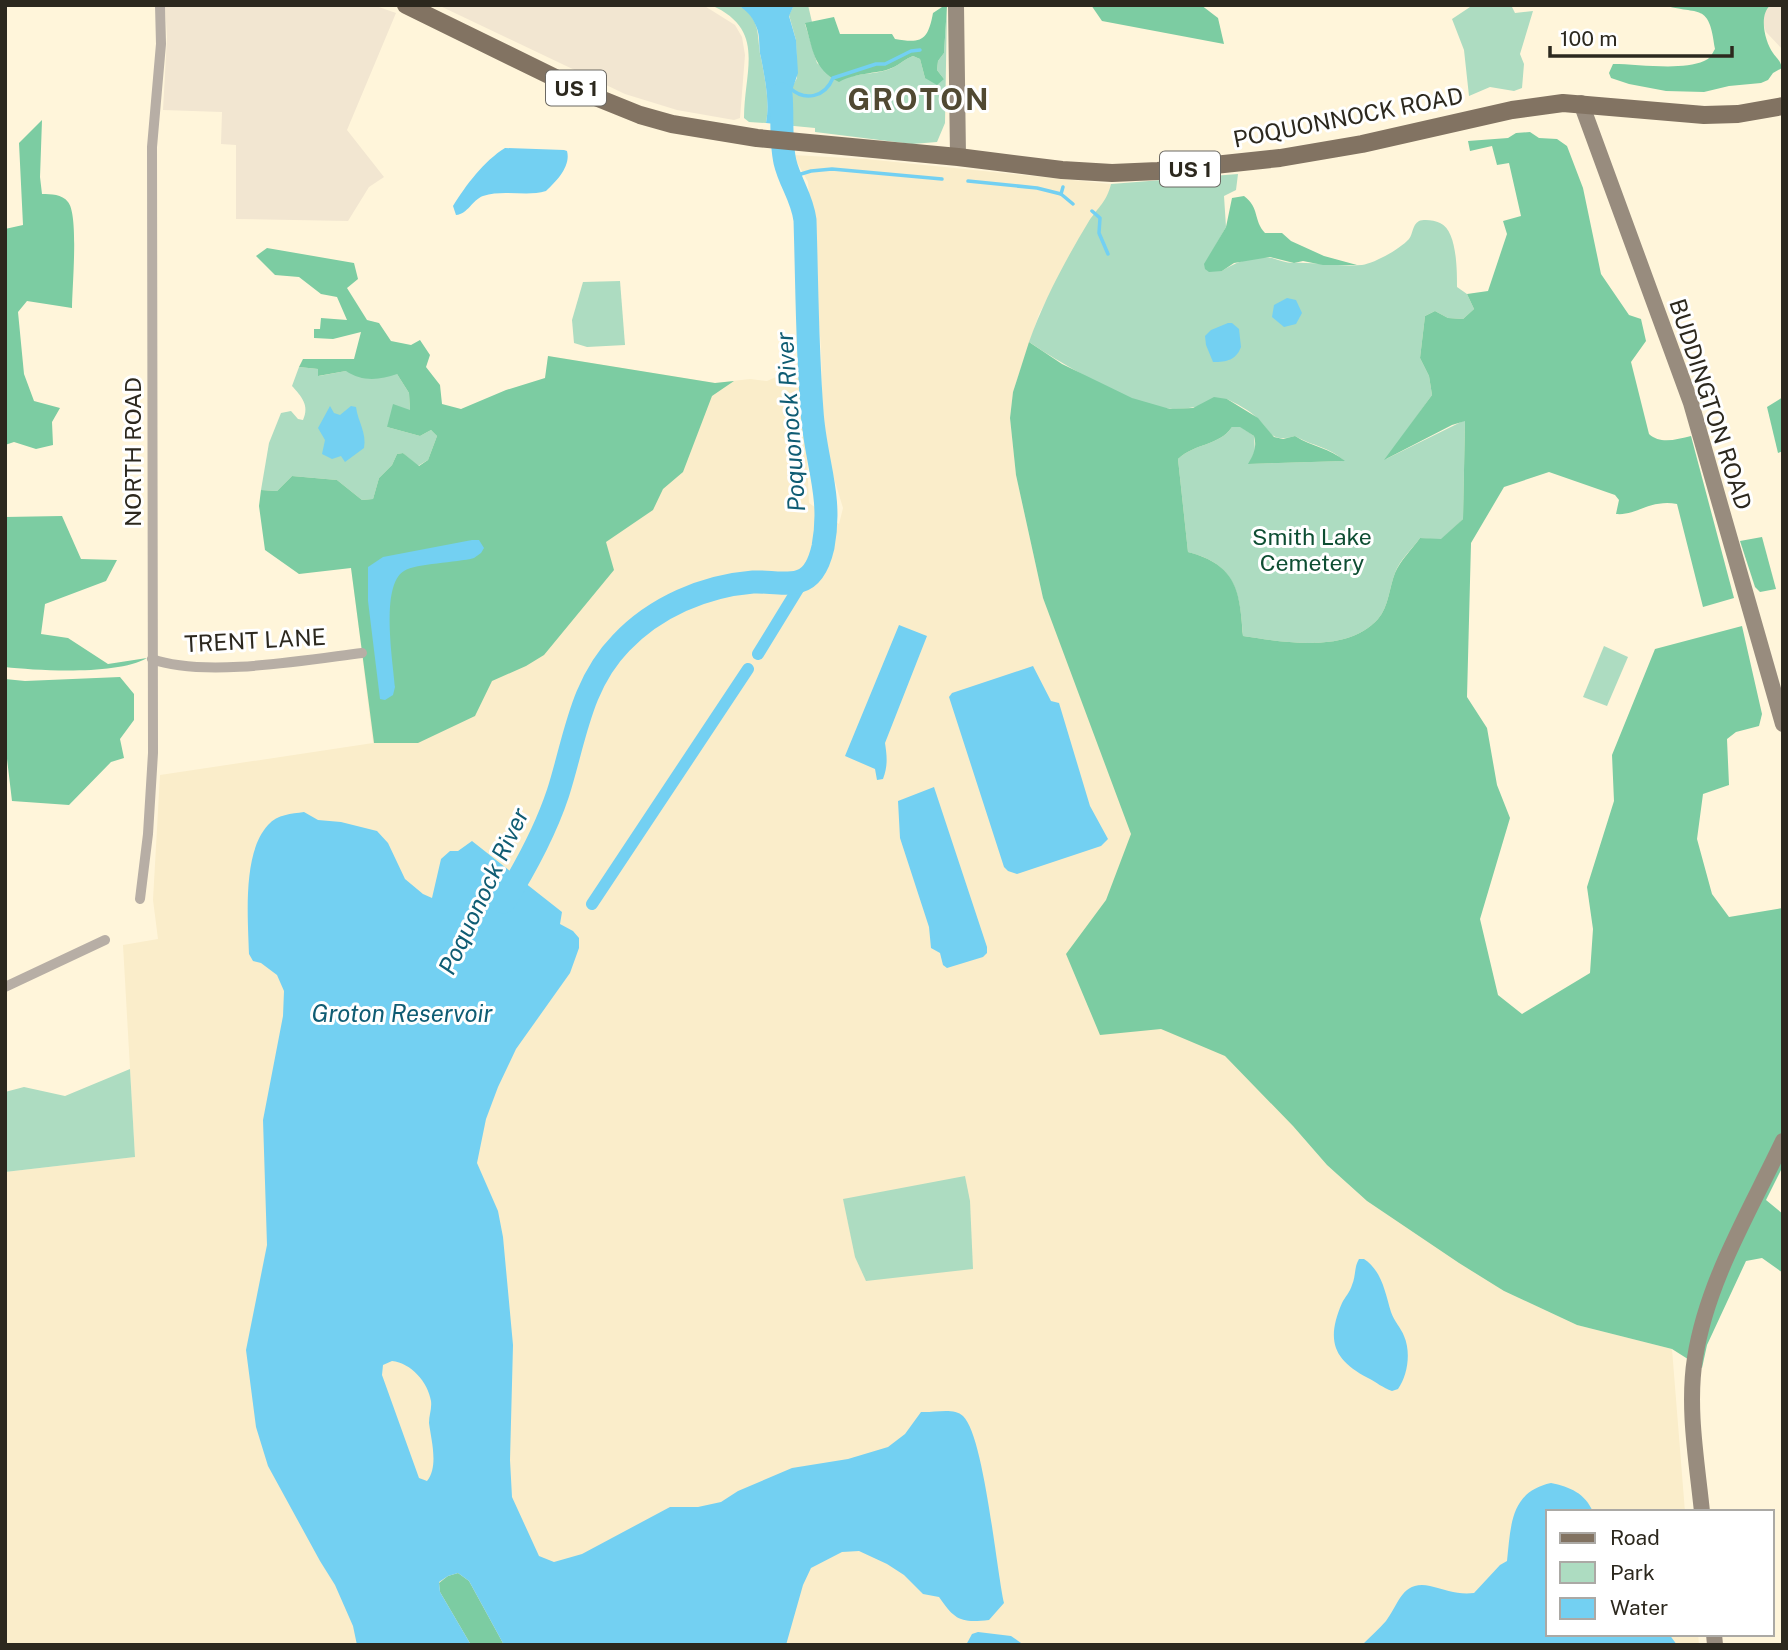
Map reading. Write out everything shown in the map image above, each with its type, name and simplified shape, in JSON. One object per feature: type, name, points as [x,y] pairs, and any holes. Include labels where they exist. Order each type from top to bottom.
[{"type":"main road","name":"POQUONNOCK ROAD","points":[[406,5],[572,87],[622,108],[679,126],[757,138],[1092,172],[1204,167],[1305,155],[1512,110],[1563,103],[1704,115],[1738,114],[1783,106]]},
{"type":"street","name":"NORTH ROAD","points":[[140,899],[152,788],[152,147],[161,44],[160,5]]},
{"type":"street","points":[[956,5],[958,157]]},
{"type":"street","name":"BUDDINGTON ROAD","points":[[1581,103],[1691,403],[1711,481],[1783,724]]},
{"type":"street","name":"TRENT LANE","points":[[152,659],[174,665],[198,667],[285,662],[362,653]]},
{"type":"street","points":[[5,988],[105,940]]},
{"type":"street","points":[[1702,1510],[1692,1408],[1695,1359],[1706,1312],[1718,1278],[1783,1142]]},
{"type":"shaded area","points":[[165,5],[373,5],[396,13],[347,130],[384,177],[369,187],[348,221],[236,219],[236,145],[221,144],[222,112],[163,110],[167,37]]},
{"type":"shaded area","points":[[438,5],[703,5],[735,25],[742,37],[745,55],[740,118],[734,120],[677,110],[625,94]]},
{"type":"shaded area","points":[[1771,5],[1783,5],[1783,50],[1766,32],[1763,23],[1764,13]]},
{"type":"shaded area","points":[[793,155],[866,159],[1111,184],[1107,199],[1091,219],[1039,314],[1013,392],[1010,418],[1016,475],[1043,598],[1293,1126],[1327,1165],[1367,1201],[1504,1291],[1577,1325],[1672,1349],[1685,1510],[1546,1510],[1546,1636],[1698,1636],[1699,1645],[5,1645],[5,1172],[135,1157],[123,945],[158,939],[153,900],[160,775],[373,743],[348,542],[534,470],[548,356],[715,383],[750,379],[767,381],[803,371],[809,503],[839,524],[843,508],[823,442],[821,348],[808,182]]},
{"type":"green space","points":[[711,5],[740,7],[748,12],[755,23],[767,90],[766,123],[749,122],[744,118],[748,68],[746,39],[740,26]]},
{"type":"green space","points":[[794,5],[808,5],[812,22],[805,24],[817,63],[839,81],[888,70],[913,56],[920,59],[925,78],[944,79],[937,70],[938,61],[944,53],[947,6],[945,123],[937,142],[912,144],[815,132],[815,128],[794,126],[788,116],[787,105],[797,78],[796,40],[789,15]]},
{"type":"green space","points":[[1091,5],[1201,5],[1218,18],[1224,44],[1102,21]]},
{"type":"green space","points":[[1473,5],[1511,5],[1515,13],[1533,11],[1520,54],[1524,64],[1522,88],[1514,91],[1490,87],[1469,96],[1464,50],[1452,19]]},
{"type":"green space","points":[[1663,5],[1771,5],[1765,15],[1765,35],[1782,68],[1761,83],[1704,92],[1666,91],[1611,78],[1609,73],[1613,64],[1684,66],[1704,61],[1711,56],[1715,49],[1710,23],[1706,17],[1694,11]]},
{"type":"green space","points":[[947,6],[944,53],[938,61],[937,70],[944,79],[937,85],[925,78],[920,59],[913,56],[894,67],[839,82],[830,77],[819,64],[812,50],[805,23],[834,17],[840,34],[892,34],[895,39],[912,41],[926,34],[933,13]]},
{"type":"green space","points":[[42,120],[42,194],[60,196],[68,202],[73,221],[74,252],[72,308],[27,301],[18,312],[24,374],[34,401],[60,408],[52,422],[53,445],[36,449],[14,442],[5,445],[5,229],[23,225],[19,143]]},
{"type":"green space","points":[[1530,132],[1539,138],[1557,139],[1567,146],[1583,188],[1601,274],[1629,315],[1641,319],[1646,341],[1631,362],[1649,434],[1664,440],[1691,436],[1734,598],[1703,607],[1677,504],[1651,505],[1630,513],[1616,514],[1619,500],[1615,495],[1549,472],[1504,487],[1471,543],[1467,697],[1487,728],[1497,785],[1510,818],[1480,919],[1498,995],[1522,1014],[1590,973],[1593,929],[1587,887],[1614,801],[1612,755],[1655,649],[1742,626],[1762,714],[1759,726],[1736,732],[1727,739],[1729,785],[1703,794],[1697,839],[1712,894],[1729,917],[1783,908],[1783,1166],[1766,1200],[1783,1214],[1783,1273],[1762,1258],[1746,1261],[1707,1345],[1702,1368],[1672,1349],[1577,1325],[1504,1291],[1459,1263],[1367,1201],[1327,1165],[1225,1056],[1161,1029],[1100,1035],[1066,954],[1106,900],[1131,834],[1043,598],[1016,475],[1010,418],[1013,392],[1029,342],[1062,364],[1132,398],[1170,409],[1193,408],[1214,397],[1227,399],[1258,418],[1274,437],[1283,439],[1295,436],[1345,461],[1248,464],[1254,450],[1254,436],[1240,427],[1232,427],[1220,438],[1178,459],[1188,552],[1217,564],[1233,582],[1240,606],[1243,636],[1314,643],[1349,637],[1365,630],[1382,614],[1397,569],[1420,538],[1441,539],[1463,519],[1465,421],[1384,460],[1432,395],[1429,376],[1420,358],[1425,316],[1435,311],[1448,318],[1463,319],[1474,309],[1467,294],[1488,291],[1507,234],[1503,221],[1521,216],[1509,163],[1497,165],[1492,146],[1470,151],[1468,141],[1508,138],[1516,133]]},
{"type":"green space","name":"Smith Lake Cemetery","points":[[1238,174],[1236,190],[1224,196],[1226,227],[1205,264],[1222,271],[1246,260],[1266,257],[1290,263],[1362,265],[1380,259],[1400,247],[1409,239],[1419,221],[1432,221],[1446,227],[1450,234],[1455,251],[1457,287],[1467,294],[1474,309],[1463,319],[1448,318],[1435,311],[1425,316],[1420,358],[1429,376],[1432,395],[1386,459],[1465,420],[1463,519],[1441,540],[1420,538],[1397,569],[1387,603],[1378,619],[1365,630],[1332,641],[1277,641],[1243,636],[1237,593],[1226,572],[1204,557],[1188,552],[1178,459],[1220,438],[1232,427],[1241,427],[1254,436],[1255,451],[1249,464],[1344,461],[1333,453],[1295,436],[1281,438],[1272,435],[1250,412],[1227,399],[1187,408],[1157,407],[1099,383],[1029,342],[1056,280],[1111,184]]},
{"type":"green space","points":[[1244,196],[1252,205],[1265,233],[1282,233],[1291,241],[1324,256],[1357,265],[1323,265],[1303,261],[1294,263],[1270,257],[1234,263],[1222,271],[1209,272],[1204,264],[1226,227],[1232,198]]},
{"type":"green space","points":[[267,248],[354,263],[358,279],[347,288],[367,320],[379,323],[391,341],[411,345],[420,340],[430,355],[426,367],[440,385],[442,404],[461,409],[506,390],[545,378],[548,356],[715,383],[734,381],[712,396],[683,472],[663,489],[653,510],[606,542],[614,570],[544,655],[492,681],[475,716],[418,743],[374,743],[351,568],[299,574],[265,550],[259,506],[261,490],[277,491],[292,476],[337,480],[362,500],[373,499],[379,478],[392,465],[397,454],[403,453],[419,466],[428,460],[437,436],[431,430],[420,436],[387,427],[393,404],[410,410],[409,393],[397,374],[371,379],[346,371],[318,376],[318,369],[299,367],[303,359],[354,359],[361,332],[333,339],[314,338],[314,329],[320,329],[321,318],[347,320],[337,297],[321,294],[299,277],[275,275],[256,256]]},
{"type":"green space","points":[[620,281],[625,345],[587,347],[574,343],[572,320],[583,282]]},
{"type":"green space","points":[[299,367],[318,369],[319,376],[346,371],[397,374],[409,393],[410,410],[387,427],[420,436],[431,430],[437,436],[428,460],[418,466],[403,453],[397,454],[392,465],[379,478],[373,499],[362,500],[337,480],[292,476],[277,491],[261,490],[269,443],[281,413],[291,411],[298,419],[303,420],[305,415],[304,401],[292,386]]},
{"type":"green space","points":[[1783,397],[1783,451],[1778,453],[1767,407]]},
{"type":"green space","points":[[62,516],[81,559],[117,560],[106,581],[45,604],[41,634],[68,638],[108,664],[147,658],[118,667],[99,669],[38,670],[5,667],[5,517]]},
{"type":"green space","points":[[1762,537],[1776,589],[1760,592],[1755,587],[1740,541]]},
{"type":"green space","points":[[1604,646],[1628,657],[1607,706],[1583,697]]},
{"type":"green space","points":[[120,677],[134,694],[134,720],[120,739],[124,758],[111,762],[69,805],[12,801],[5,742],[5,679],[25,681]]},
{"type":"green space","points":[[130,1069],[135,1157],[5,1172],[5,1092],[24,1087],[65,1096]]},
{"type":"green space","points":[[965,1176],[970,1201],[973,1269],[866,1281],[855,1257],[843,1199]]},
{"type":"green space","points":[[458,1573],[469,1581],[504,1645],[471,1645],[440,1592],[439,1583]]},
{"type":"water","points":[[738,5],[794,5],[789,16],[796,40],[798,73],[787,105],[788,116],[794,126],[766,123],[766,91],[758,30],[747,12]]},
{"type":"water","points":[[505,148],[564,150],[567,151],[568,157],[559,178],[546,191],[483,196],[464,212],[456,215],[453,206],[464,190],[483,167]]},
{"type":"water","points":[[1287,298],[1296,300],[1302,313],[1296,324],[1284,327],[1272,317],[1274,305]]},
{"type":"water","points":[[1228,323],[1239,329],[1241,347],[1230,359],[1213,362],[1205,336],[1211,330]]},
{"type":"water","points":[[330,406],[334,413],[340,415],[351,406],[356,407],[363,432],[364,448],[345,462],[341,456],[332,459],[322,454],[325,440],[318,428]]},
{"type":"water","points":[[479,540],[484,548],[474,558],[410,568],[397,579],[390,607],[395,687],[393,695],[385,700],[380,699],[368,601],[368,567],[383,557]]},
{"type":"water","points":[[899,625],[927,636],[885,743],[887,761],[883,779],[877,780],[875,769],[845,756]]},
{"type":"water","points":[[1033,666],[1051,701],[1059,703],[1090,806],[1108,839],[1101,846],[1017,874],[1004,867],[949,697],[952,693]]},
{"type":"water","points":[[934,787],[987,947],[987,953],[983,957],[947,968],[943,965],[940,953],[931,948],[929,927],[900,838],[898,801]]},
{"type":"water","name":"Groton Reservoir","points":[[304,812],[318,820],[341,822],[377,831],[388,843],[405,879],[432,898],[441,859],[450,851],[458,851],[472,841],[562,912],[560,924],[579,938],[579,948],[570,973],[516,1049],[498,1087],[486,1119],[477,1163],[498,1211],[503,1237],[513,1345],[510,1460],[512,1497],[539,1556],[554,1562],[582,1554],[670,1507],[698,1507],[721,1502],[738,1491],[792,1468],[848,1459],[888,1447],[905,1434],[921,1412],[954,1412],[963,1416],[970,1428],[983,1474],[1004,1603],[989,1620],[971,1621],[959,1618],[949,1611],[939,1597],[923,1594],[904,1575],[859,1551],[842,1552],[811,1568],[803,1585],[786,1645],[504,1645],[469,1581],[458,1573],[439,1582],[440,1592],[471,1645],[357,1645],[353,1626],[335,1585],[268,1466],[256,1427],[246,1350],[267,1245],[263,1120],[283,1016],[284,991],[277,975],[261,963],[253,961],[249,954],[248,887],[254,852],[268,825],[285,815]],"holes":[[[392,1361],[418,1375],[431,1401],[429,1423],[433,1468],[427,1481],[419,1478],[382,1375],[383,1365]]]},
{"type":"water","points":[[1359,1259],[1370,1264],[1379,1276],[1392,1315],[1406,1342],[1406,1370],[1398,1389],[1392,1391],[1356,1371],[1340,1356],[1336,1348],[1334,1328],[1337,1316],[1351,1288]]},
{"type":"water","points":[[1551,1483],[1576,1492],[1586,1500],[1592,1510],[1546,1510],[1546,1636],[1670,1636],[1677,1645],[1362,1645],[1386,1621],[1402,1595],[1413,1587],[1421,1585],[1457,1593],[1474,1593],[1507,1561],[1515,1512],[1527,1494]]},
{"type":"water","points":[[978,1632],[1011,1636],[1024,1645],[966,1645],[972,1634]]},
{"type":"waterway","points":[[790,88],[802,95],[814,95],[825,90],[833,78],[876,64],[885,64],[911,51],[920,50]]},
{"type":"waterway","name":"Poquonock River","points":[[504,902],[547,822],[580,714],[596,677],[621,643],[649,619],[681,600],[735,584],[800,581],[813,572],[820,557],[826,528],[826,511],[812,411],[805,220],[785,162],[781,94]]},
{"type":"waterway","points":[[791,177],[832,169],[942,179]]},
{"type":"waterway","points":[[968,181],[1037,188],[1061,194],[1073,204]]},
{"type":"waterway","points":[[1061,194],[1063,187]]},
{"type":"waterway","points":[[1092,211],[1100,218],[1099,233],[1108,254]]},
{"type":"waterway","points":[[758,654],[804,579]]},
{"type":"waterway","points":[[592,904],[748,669]]},
{"type":"district","name":"GROTON","points":[[919,99]]}]
